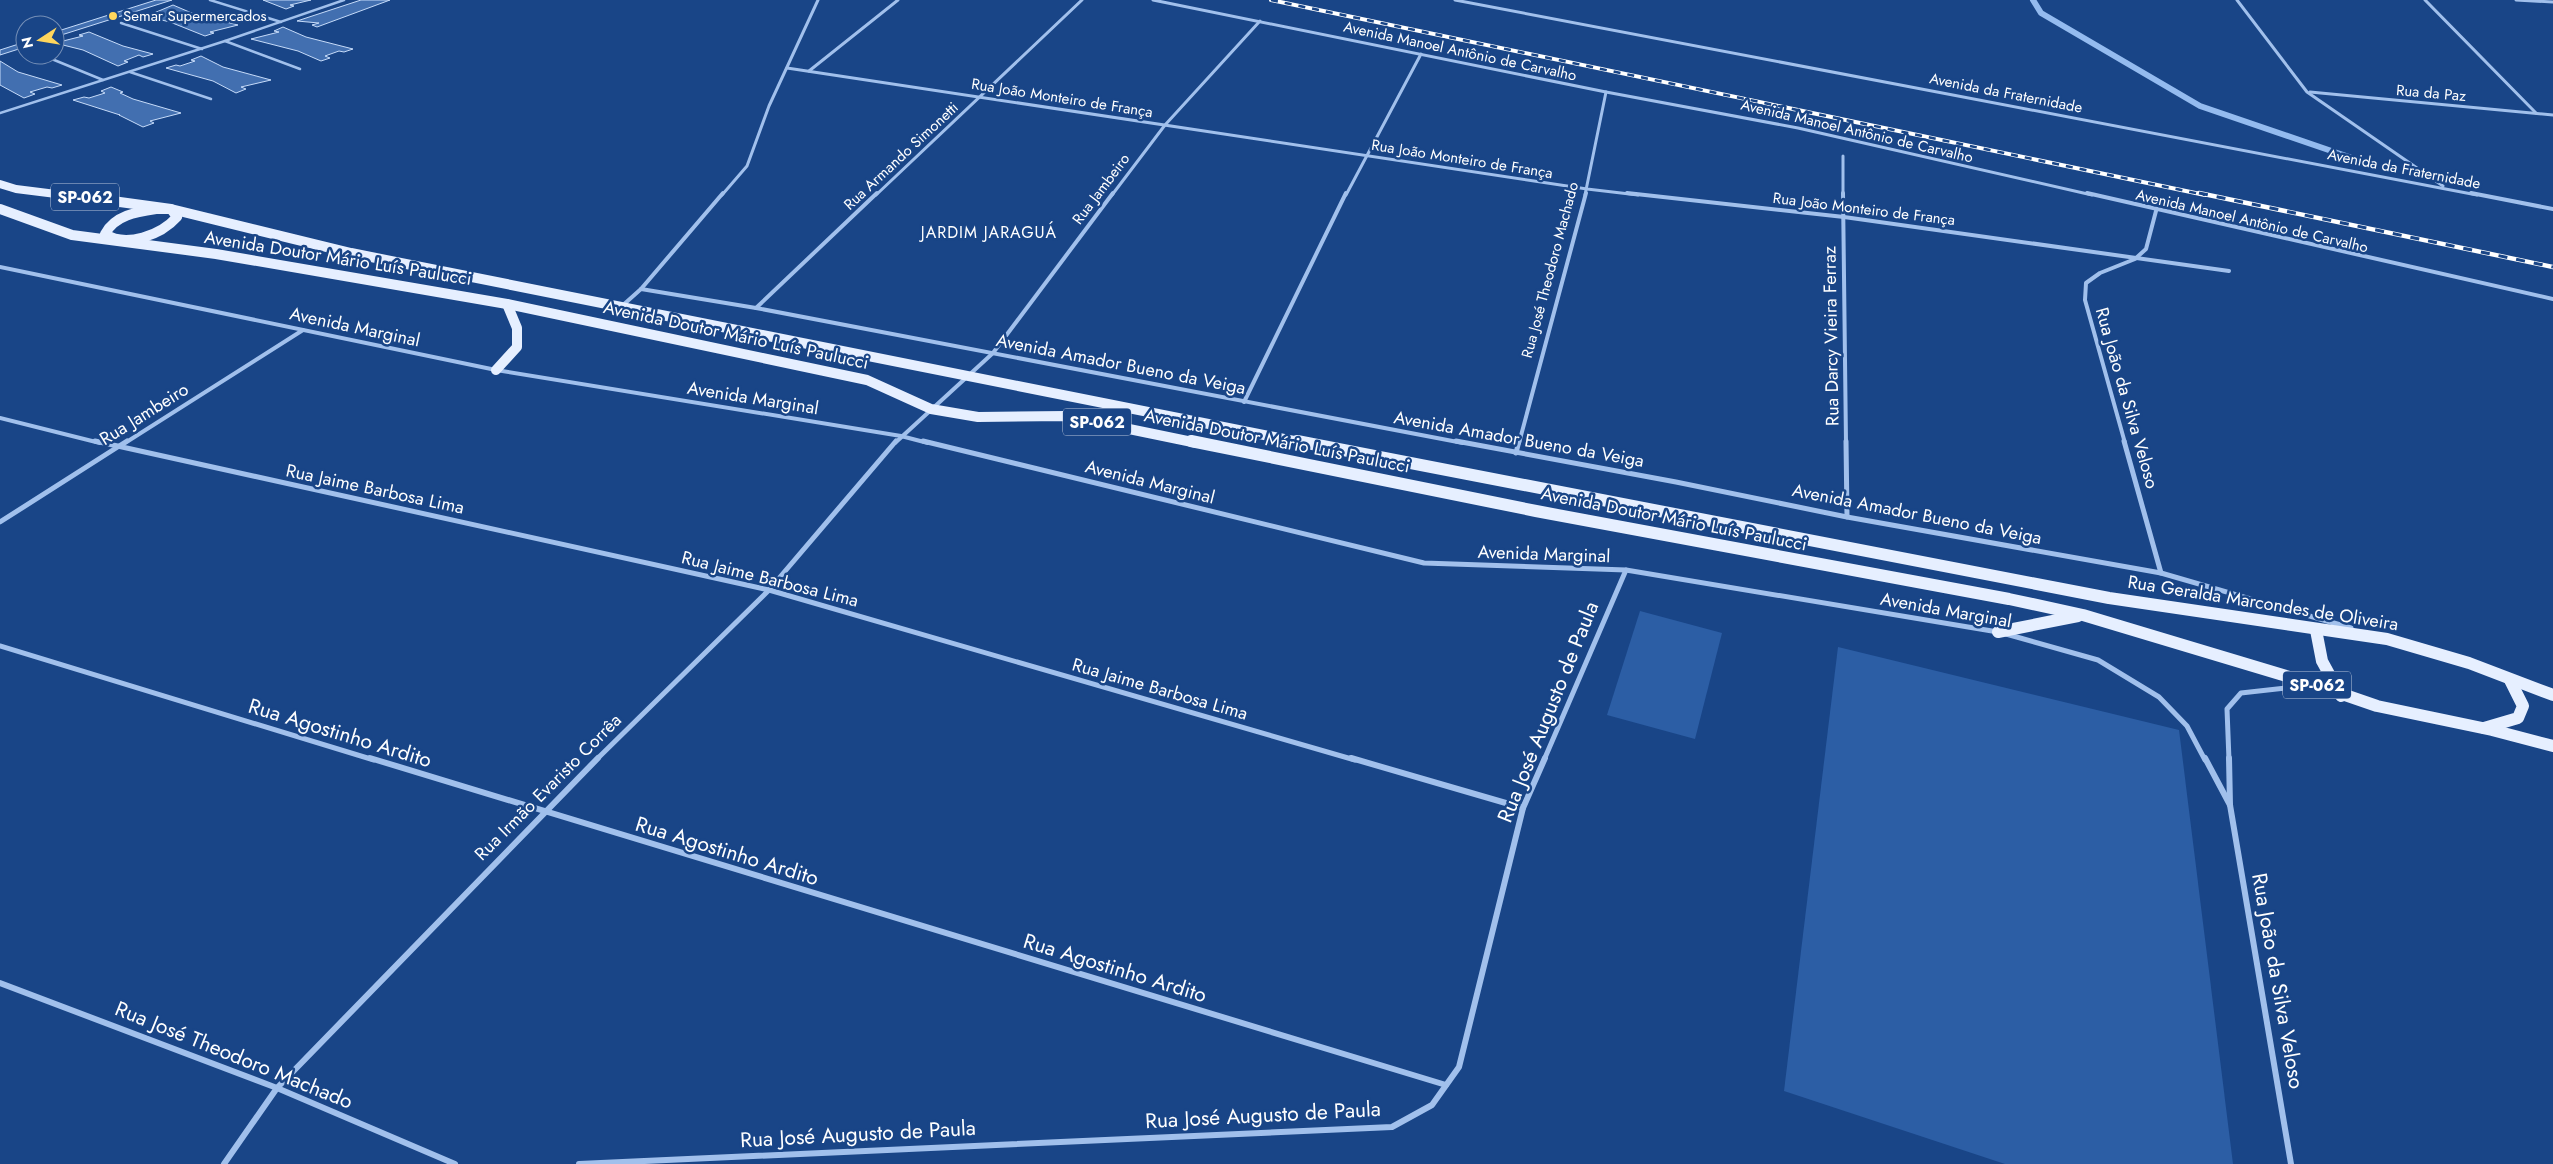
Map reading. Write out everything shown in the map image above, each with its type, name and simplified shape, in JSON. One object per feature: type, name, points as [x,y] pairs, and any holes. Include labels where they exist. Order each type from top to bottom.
[{"type":"main road","name":"SP-062","points":[[0,184],[16,189],[137,203],[171,209],[176,213],[177,217],[164,228],[140,238],[114,240],[72,235],[0,209]]},
{"type":"main road","name":"SP-062","points":[[114,240],[105,234],[106,229],[121,218],[145,211],[171,209]]},
{"type":"main road","name":"Avenida Doutor Mário Luís Paulucci","points":[[171,209],[351,254],[620,308],[1533,488],[2109,598]]},
{"type":"main road","name":"Avenida Doutor Mário Luís Paulucci","points":[[114,240],[216,254],[508,304],[867,380],[931,409],[978,417],[1066,416],[1536,511],[2009,599],[2083,615]]},
{"type":"main road","points":[[496,370],[517,347],[517,328],[508,304]]},
{"type":"main road","name":"Rua Geralda Marcondes de Oliveira","points":[[2109,598],[2387,639],[2469,664],[2553,696]]},
{"type":"main road","name":"SP-062","points":[[2083,615],[2316,685],[2341,696],[2419,716],[2484,728],[2553,746]]},
{"type":"main road","points":[[1998,632],[2083,615]]},
{"type":"main road","name":"SP-062","points":[[2316,630],[2322,660],[2341,696]]},
{"type":"main road","name":"SP-062","points":[[2484,728],[2518,718],[2523,706],[2510,680]]},
{"type":"street","points":[[620,308],[641,290],[747,166],[769,106],[818,0]]},
{"type":"street","points":[[809,71],[898,0]]},
{"type":"street","name":"Rua Armando Simonetti","points":[[756,308],[1082,0]]},
{"type":"street","name":"Avenida Manoel Antônio de Carvalho","points":[[1153,0],[1606,92],[1798,128],[2156,211],[2553,299]]},
{"type":"street","name":"Avenida da Fraternidade","points":[[1455,0],[2553,209]]},
{"type":"street","points":[[2237,0],[2307,92],[2446,188]]},
{"type":"street","points":[[2425,0],[2536,114]]},
{"type":"street","points":[[2516,0],[2553,2]]},
{"type":"street","name":"Rua Jambeiro","points":[[931,409],[993,353],[1165,125],[1260,21]]},
{"type":"street","points":[[1244,402],[1365,155],[1421,54]]},
{"type":"street","name":"Rua João Monteiro de França","points":[[787,68],[1586,189],[1844,217],[2229,271]]},
{"type":"street","name":"Rua José Theodoro Machado","points":[[1516,453],[1586,189],[1606,92]]},
{"type":"street","name":"Rua da Paz","points":[[2307,92],[2553,116]]},
{"type":"street","name":"Rua Darcy Vieira Ferraz","points":[[1843,156],[1847,516]]},
{"type":"street","points":[[2135,259],[2146,249],[2156,211]]},
{"type":"street","name":"Rua João da Silva Veloso","points":[[2135,259],[2100,273],[2086,283],[2084,300],[2161,573]]},
{"type":"street","name":"Avenida Marginal","points":[[0,267],[496,370],[901,436],[1424,563],[1626,570],[1998,632],[2098,660],[2159,697],[2188,726],[2230,805]]},
{"type":"street","name":"Avenida Amador Bueno da Veiga","points":[[641,290],[756,308],[1847,516],[2161,573],[2387,639]]},
{"type":"street","name":"Rua Jambeiro","points":[[0,522],[304,330]]},
{"type":"street","name":"Rua Irmão Evaristo Corrêa","points":[[224,1164],[276,1088],[542,812],[769,590],[901,436],[931,409]]},
{"type":"street","name":"Rua Jaime Barbosa Lima","points":[[0,418],[118,447],[769,590],[1523,808]]},
{"type":"street","name":"Rua José Augusto de Paula","points":[[578,1164],[1392,1127],[1432,1105],[1459,1067],[1523,808],[1626,570]]},
{"type":"street","name":"Rua Agostinho Ardito","points":[[0,646],[1446,1086]]},
{"type":"street","points":[[2230,805],[2227,710],[2241,693],[2272,688],[2316,685]]},
{"type":"street","name":"Rua João da Silva Veloso","points":[[2230,805],[2291,1164]]},
{"type":"street","name":"Rua José Theodoro Machado","points":[[0,983],[276,1088],[455,1164]]},
{"type":"lane","points":[[210,0],[281,22]]},
{"type":"lane","points":[[0,113],[202,49],[344,0]]},
{"type":"lane","points":[[121,23],[202,49]]},
{"type":"lane","points":[[225,41],[300,69]]},
{"type":"lane","points":[[65,64],[103,80]]},
{"type":"lane","points":[[130,72],[211,100]]},
{"type":"shaded area","points":[[1640,611],[1722,633],[1695,739],[1607,715]]},
{"type":"shaded area","points":[[1838,647],[2179,730],[2233,1164],[2005,1164],[1784,1091]]},
{"type":"building","name":"Semar Supermercados","points":[[156,0],[172,0],[65,34],[65,29]]},
{"type":"building","points":[[263,0],[311,0],[290,5],[294,6],[286,9]]},
{"type":"building","points":[[361,0],[390,0],[317,27],[312,25],[319,23],[297,21]]},
{"type":"building","points":[[173,5],[194,14],[238,25],[210,32],[214,33],[205,36],[170,22],[141,15],[154,13]]},
{"type":"building","points":[[283,27],[306,37],[353,49],[325,56],[330,58],[321,61],[298,51],[251,39],[279,32],[274,31]]},
{"type":"building","points":[[89,32],[123,46],[153,54],[143,57],[139,55],[124,61],[128,62],[118,66],[83,50],[65,46],[65,40],[83,36],[79,35]]},
{"type":"building","points":[[15,45],[15,50],[0,55],[0,50]]},
{"type":"building","points":[[201,56],[223,67],[271,80],[241,87],[246,89],[236,93],[213,81],[166,68],[195,61],[191,60]]},
{"type":"building","points":[[0,61],[18,72],[62,85],[30,92],[35,94],[24,98],[0,85]]},
{"type":"building","points":[[111,87],[133,99],[181,113],[150,121],[154,123],[143,127],[120,115],[73,100],[105,93],[101,91]]},
{"type":"waterway","points":[[2033,0],[2041,13],[2200,106],[2352,158]]},
{"type":"railway","points":[[1271,0],[2205,195]]},
{"type":"railway","points":[[2199,193],[2553,267]]},
{"type":"place","name":"Semar Supermercados","points":[[113,16]]},
{"type":"district","name":"JARDIM JARAGUÁ","points":[[989,232]]}]
